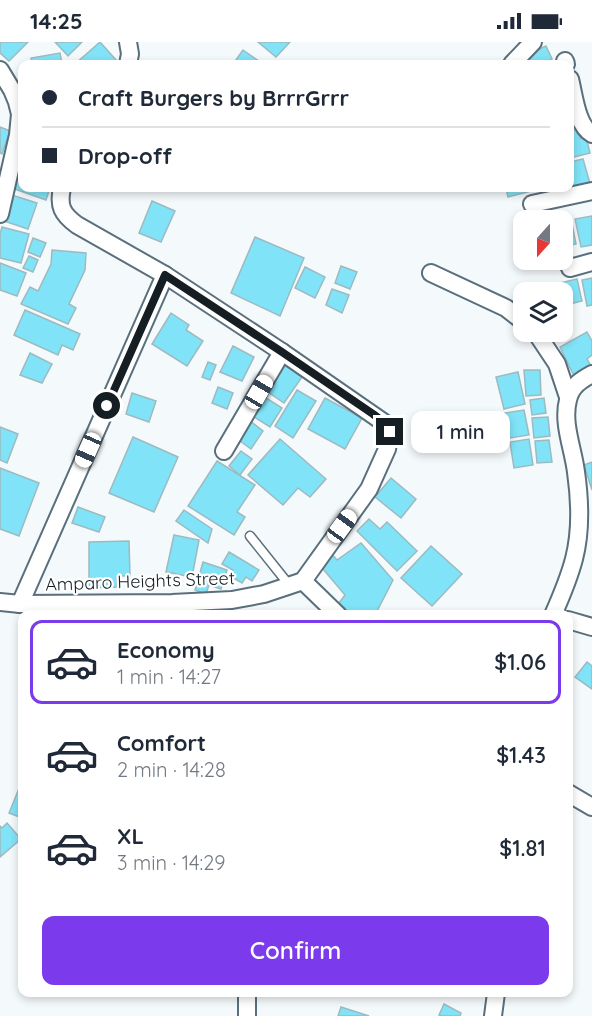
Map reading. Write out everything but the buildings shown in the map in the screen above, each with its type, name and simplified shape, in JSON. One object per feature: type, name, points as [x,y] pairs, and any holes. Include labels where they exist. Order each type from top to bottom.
[{"type":"street","points":[[128,42],[129,60]]},
{"type":"street","points":[[516,60],[533,42]]},
{"type":"street","points":[[0,70],[18,106]]},
{"type":"street","points":[[574,96],[581,127]]},
{"type":"street","points":[[0,214],[18,135]]},
{"type":"street","points":[[532,204],[592,191]]},
{"type":"street","points":[[61,192],[59,200],[66,217],[77,225],[165,275],[386,424],[390,432],[387,449],[369,489],[296,584],[331,610]]},
{"type":"street","points":[[573,267],[592,262]]},
{"type":"street","points":[[430,273],[506,308],[513,313]]},
{"type":"street","points":[[20,604],[165,275]]},
{"type":"street","points":[[541,342],[556,364],[568,397],[566,416],[576,472],[578,530],[574,558],[560,610]]},
{"type":"street","points":[[224,451],[282,352]]},
{"type":"street","points":[[568,397],[577,383],[592,374]]},
{"type":"street","name":"Amparo Heights Street","points":[[0,602],[20,604],[172,603],[232,600],[264,594],[296,584]]},
{"type":"street","points":[[573,621],[592,627]]},
{"type":"street","points":[[573,795],[592,807]]},
{"type":"street","points":[[247,997],[247,1016]]},
{"type":"street","points":[[493,1016],[495,997]]},
{"type":"lane","points":[[250,536],[296,584]]},
{"type":"route","points":[[107,406],[165,275],[373,414],[386,424],[390,432]]}]
